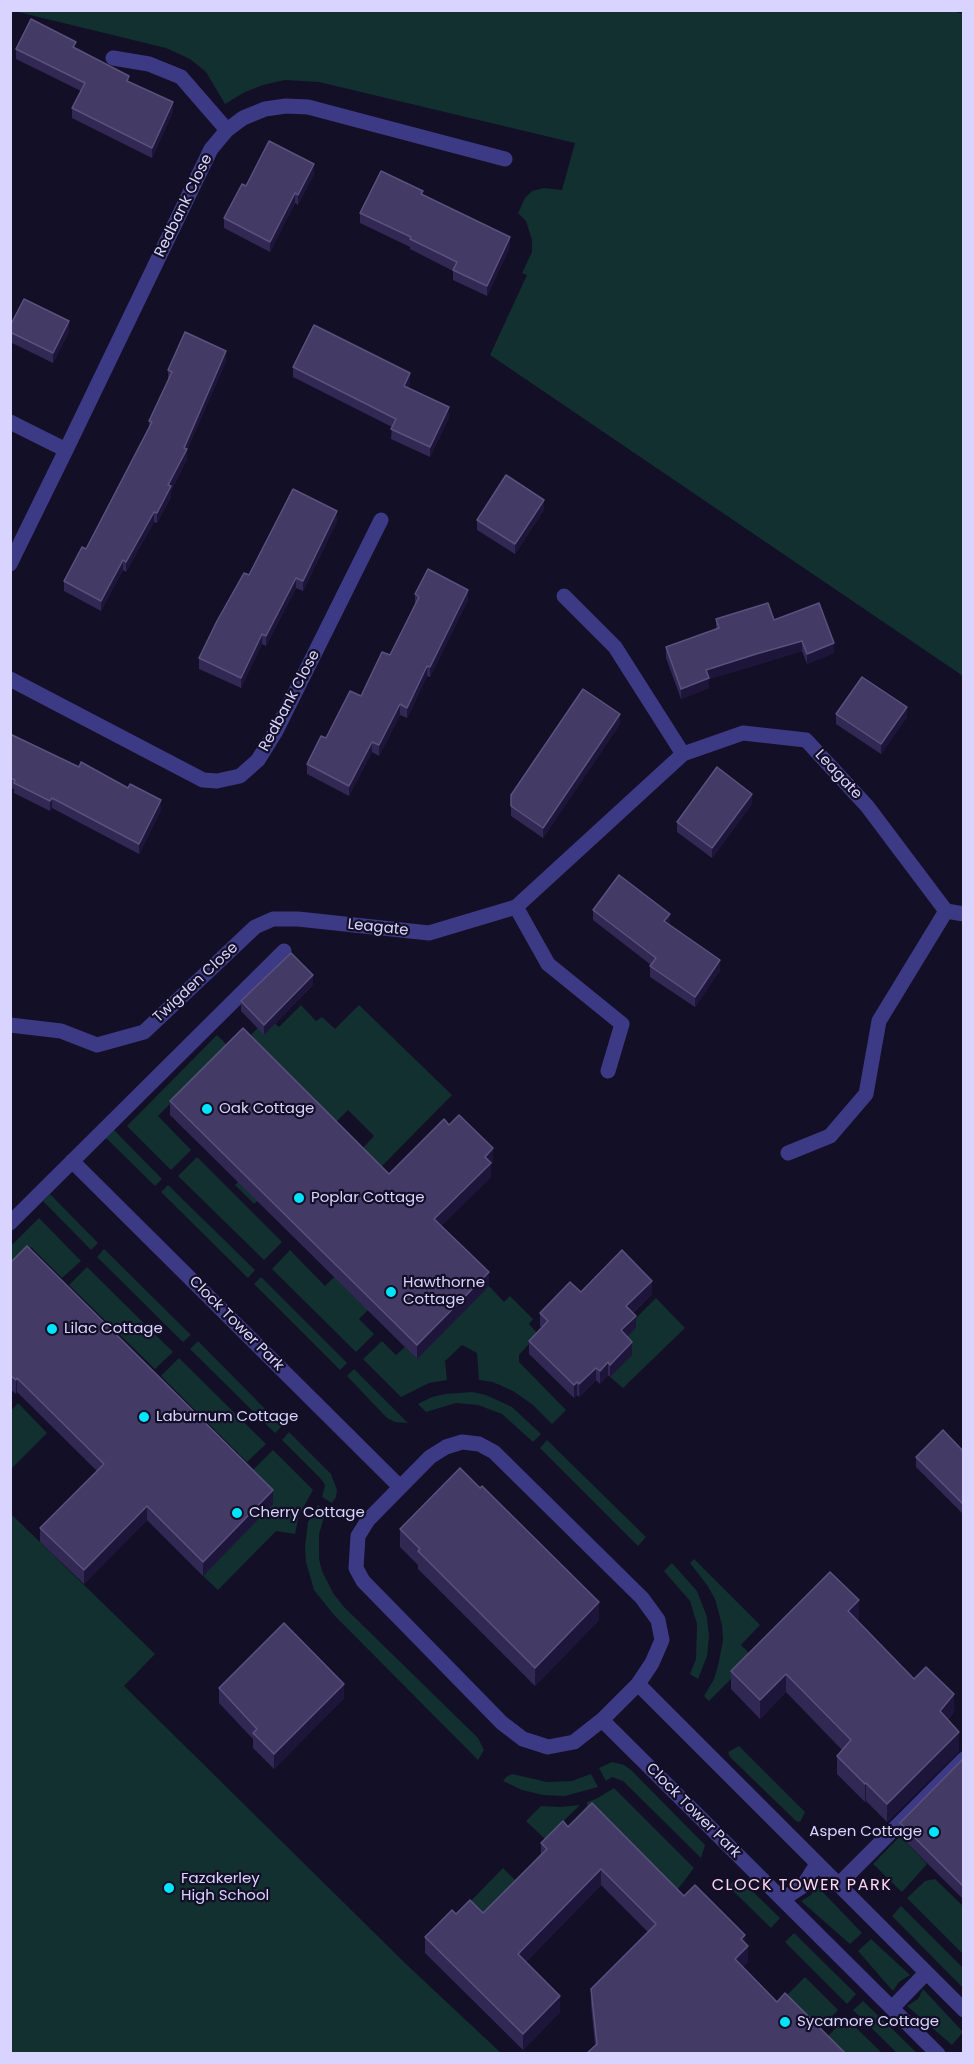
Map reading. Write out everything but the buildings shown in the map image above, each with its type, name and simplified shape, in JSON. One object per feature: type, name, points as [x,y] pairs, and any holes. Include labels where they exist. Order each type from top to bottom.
[{"type":"street","points":[[113,58],[149,64],[181,77],[227,130]]},
{"type":"street","name":"Redbank Close","points":[[10,564],[212,149],[227,130],[243,118],[265,109],[286,106],[308,107],[505,159]]},
{"type":"street","points":[[10,422],[66,450]]},
{"type":"street","name":"Redbank Close","points":[[10,679],[203,780],[217,781],[240,776],[258,760],[276,731],[381,520]]},
{"type":"street","points":[[564,596],[615,647],[683,754]]},
{"type":"street","name":"Leagate","points":[[273,919],[298,919],[429,933],[516,907],[683,754],[743,732],[806,741],[867,806],[946,911]]},
{"type":"street","points":[[516,907],[548,964],[622,1024],[608,1071]]},
{"type":"street","points":[[788,1153],[831,1136],[866,1094],[879,1021],[946,911],[963,914]]},
{"type":"street","name":"Twigden Close","points":[[10,1025],[61,1031],[97,1045],[144,1032],[255,927],[273,919]]},
{"type":"street","points":[[10,1223],[284,951]]},
{"type":"street","name":"Clock Tower Park","points":[[72,1161],[400,1487]]},
{"type":"street","points":[[462,1442],[478,1444],[494,1452],[642,1598],[658,1620],[662,1641],[652,1663],[638,1684],[602,1720],[574,1742],[548,1747],[523,1739],[502,1723],[363,1581],[356,1568],[358,1536],[368,1520],[400,1487],[430,1457],[446,1447],[462,1442]]},
{"type":"street","points":[[638,1684],[963,2010]]},
{"type":"street","name":"Clock Tower Park","points":[[602,1720],[938,2054]]},
{"type":"street","points":[[838,1885],[963,1759]]},
{"type":"street","points":[[783,1899],[803,1886],[817,1864]]},
{"type":"street","points":[[892,2008],[927,1973]]},
{"type":"green space","points":[[948,10],[964,14],[963,676],[490,355],[527,275],[522,273],[532,252],[532,240],[526,221],[518,213],[525,198],[532,191],[544,188],[562,190],[575,143],[319,82],[285,80],[263,85],[225,104],[206,72],[190,59],[166,48],[14,11]]},
{"type":"green space","points":[[301,1005],[316,1021],[322,1017],[335,1029],[359,1005],[452,1095],[382,1166],[363,1148],[374,1136],[348,1110],[254,1204],[235,1185],[318,1102],[251,1035],[268,1017],[279,1027]]},
{"type":"green space","points":[[217,1035],[228,1046],[158,1116],[191,1150],[171,1170],[127,1126]]},
{"type":"green space","points":[[114,1130],[162,1179],[155,1186],[106,1138]]},
{"type":"green space","points":[[197,1157],[282,1242],[264,1260],[178,1176]]},
{"type":"green space","points":[[168,1185],[255,1270],[248,1278],[161,1192]]},
{"type":"green space","points":[[50,1194],[98,1243],[91,1250],[43,1201]]},
{"type":"green space","points":[[39,1218],[81,1261],[62,1278],[31,1247],[11,1268],[11,1246]]},
{"type":"green space","points":[[392,1220],[368,1310],[359,1319],[374,1334],[356,1352],[272,1269],[290,1250],[325,1286]]},
{"type":"green space","points":[[104,1249],[191,1335],[183,1342],[97,1257]]},
{"type":"green space","points":[[87,1267],[173,1352],[155,1369],[69,1285]]},
{"type":"green space","points":[[261,1277],[347,1363],[340,1370],[254,1284]]},
{"type":"green space","points":[[489,1286],[504,1302],[510,1296],[533,1319],[529,1324],[538,1334],[519,1355],[519,1362],[566,1410],[552,1424],[533,1405],[513,1391],[493,1382],[479,1380],[477,1353],[462,1345],[445,1361],[447,1380],[429,1383],[401,1397],[363,1359],[382,1341],[396,1355],[405,1347],[417,1359]]},
{"type":"green space","points":[[656,1298],[685,1328],[623,1388],[610,1377],[632,1355],[621,1343],[631,1323]]},
{"type":"green space","points":[[198,1341],[282,1426],[275,1433],[190,1349]]},
{"type":"green space","points":[[179,1358],[266,1444],[247,1462],[161,1376]]},
{"type":"green space","points":[[354,1369],[408,1423],[395,1422],[387,1418],[347,1376]]},
{"type":"green space","points":[[472,1392],[486,1395],[512,1407],[541,1434],[533,1442],[502,1414],[478,1405],[456,1403],[426,1412],[418,1404],[445,1394]]},
{"type":"green space","points":[[18,1403],[47,1433],[11,1469],[11,1411]]},
{"type":"green space","points":[[289,1432],[331,1474],[337,1490],[332,1503],[322,1497],[325,1485],[321,1479],[282,1440]]},
{"type":"green space","points":[[547,1440],[646,1537],[638,1546],[540,1448]]},
{"type":"green space","points":[[273,1450],[313,1490],[299,1515],[295,1534],[276,1531],[218,1590],[203,1576],[273,1504],[246,1477]]},
{"type":"green space","points":[[318,1505],[326,1511],[319,1534],[319,1559],[333,1593],[344,1607],[478,1738],[484,1750],[478,1760],[334,1615],[314,1590],[306,1562],[305,1547],[308,1522]]},
{"type":"green space","name":"Fazakerley High School","points":[[10,1513],[155,1654],[124,1686],[407,1965],[501,2053],[11,2053]]},
{"type":"green space","points":[[694,1559],[760,1625],[741,1645],[753,1657],[709,1701],[704,1696],[714,1679],[718,1666],[723,1640],[722,1625],[715,1599],[690,1563]]},
{"type":"green space","points":[[672,1563],[697,1591],[707,1617],[709,1637],[707,1656],[698,1679],[690,1674],[696,1659],[697,1624],[690,1601],[664,1571]]},
{"type":"green space","points":[[739,1746],[805,1812],[800,1822],[796,1821],[730,1757],[728,1752]]},
{"type":"green space","points":[[612,1762],[624,1765],[631,1770],[705,1845],[701,1858],[623,1781],[612,1777],[606,1781],[599,1768]]},
{"type":"green space","points":[[512,1774],[547,1782],[572,1781],[591,1774],[598,1787],[565,1796],[543,1795],[522,1790],[503,1781]]},
{"type":"green space","points":[[614,1788],[694,1868],[671,1898],[592,1820],[483,1929],[463,1909],[503,1868],[515,1880],[587,1806],[587,1802]]},
{"type":"green space","points":[[580,1805],[545,1839],[526,1821],[541,1806]]},
{"type":"green space","points":[[900,1836],[927,1864],[902,1892],[873,1864]]},
{"type":"green space","points":[[738,1877],[780,1918],[771,1928],[728,1886]]},
{"type":"green space","points":[[935,1879],[963,1906],[963,1954],[907,1898],[925,1881]]},
{"type":"green space","points":[[816,1885],[862,1933],[850,1944],[801,1901],[811,1895]]},
{"type":"green space","points":[[901,1906],[963,1968],[963,1988],[892,1916]]},
{"type":"green space","points":[[794,1933],[856,1994],[847,2004],[785,1942]]},
{"type":"green space","points":[[871,1939],[910,1975],[899,1982],[893,1991],[858,1951]]},
{"type":"green space","points":[[805,1977],[838,2010],[812,2037],[728,2054]]},
{"type":"green space","points":[[923,1989],[963,2032],[952,2045],[907,2006],[918,1999]]},
{"type":"green space","points":[[863,2001],[917,2053],[897,2053],[853,2010]]},
{"type":"green space","points":[[846,2018],[882,2053],[845,2053],[827,2037]]},
{"type":"place","name":"Oak Cottage","points":[[207,1109]]},
{"type":"place","name":"Poplar Cottage","points":[[299,1198]]},
{"type":"place","name":"Hawthorne Cottage","points":[[391,1292]]},
{"type":"place","name":"Lilac Cottage","points":[[52,1329]]},
{"type":"place","name":"Laburnum Cottage","points":[[144,1417]]},
{"type":"place","name":"Cherry Cottage","points":[[237,1513]]},
{"type":"place","name":"Aspen Cottage","points":[[934,1832]]},
{"type":"place","name":"Fazakerley High School","points":[[169,1888]]},
{"type":"place","name":"Sycamore Cottage","points":[[785,2022]]},
{"type":"district","name":"CLOCK TOWER PARK","points":[[802,1886]]}]
